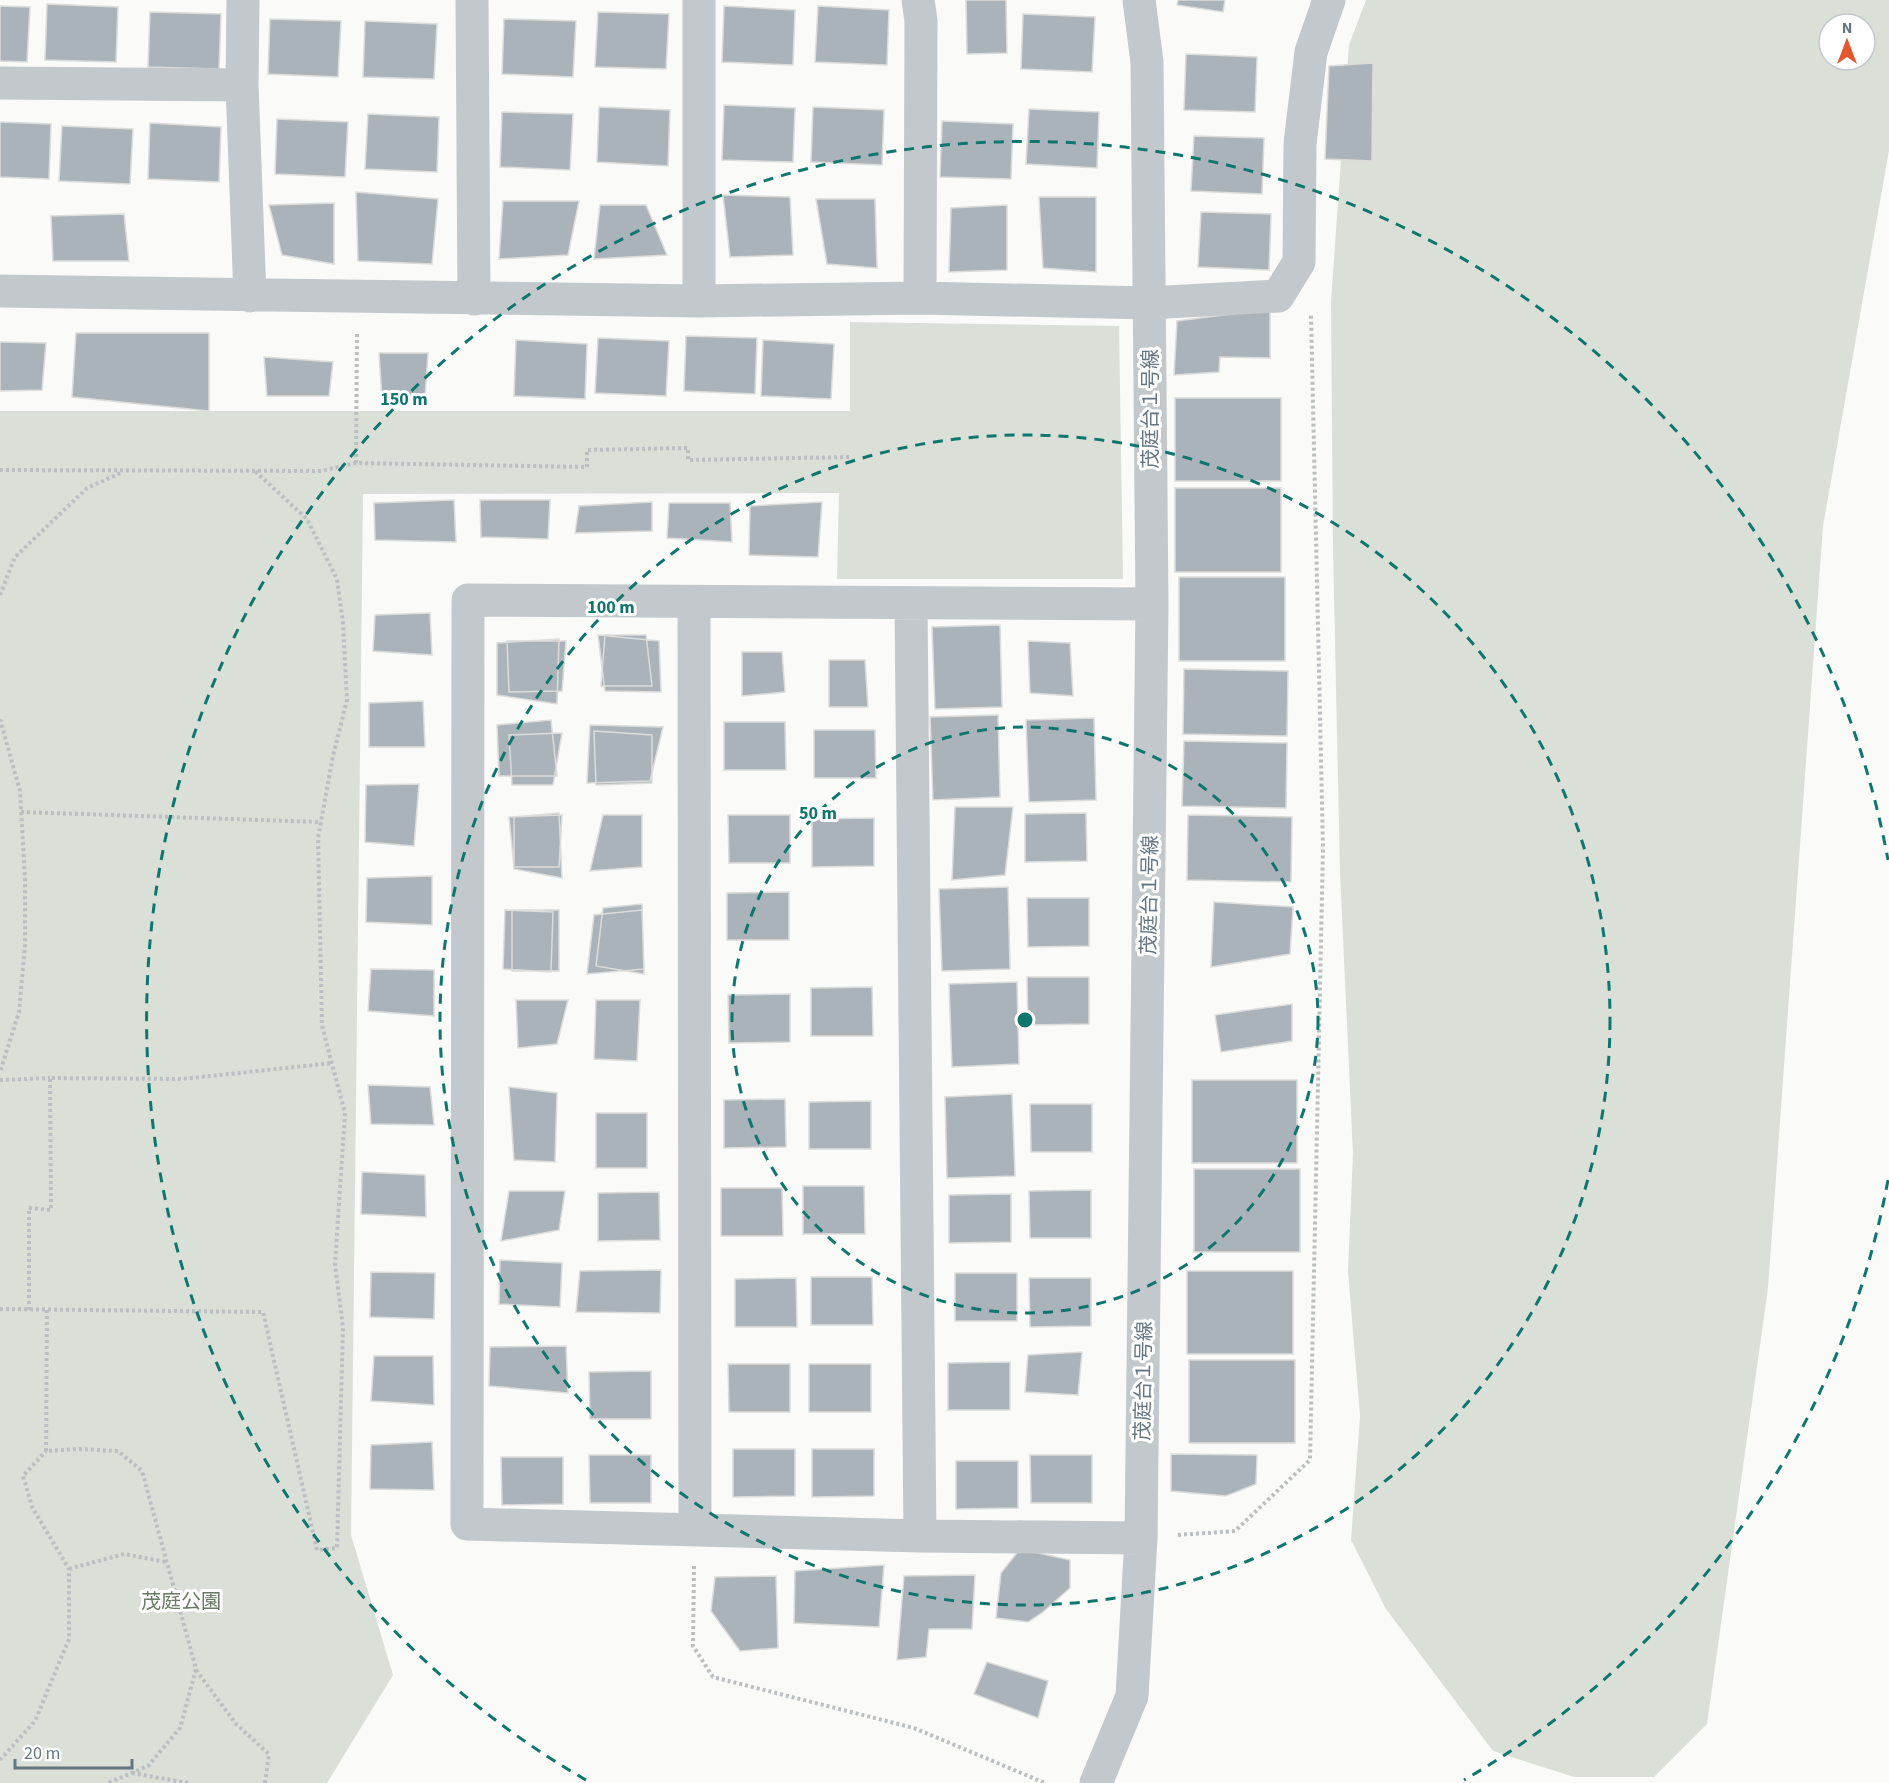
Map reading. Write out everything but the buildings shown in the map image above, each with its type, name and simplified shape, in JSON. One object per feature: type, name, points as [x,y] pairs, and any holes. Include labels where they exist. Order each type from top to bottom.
[{"type":"street","points":[[243,0],[243,85],[250,296]]},
{"type":"street","points":[[472,0],[474,299]]},
{"type":"street","points":[[699,0],[699,301]]},
{"type":"street","points":[[918,0],[921,21],[920,298]]},
{"type":"street","name":"茂庭台１号線","points":[[1096,1783],[1132,1696],[1141,1538],[1152,604],[1148,62],[1139,0]]},
{"type":"street","points":[[0,291],[474,299],[699,301],[920,298],[1149,303],[1278,296],[1299,262],[1300,144],[1311,52],[1329,0]]},
{"type":"street","points":[[0,83],[243,85]]},
{"type":"street","points":[[1141,1538],[920,1536],[467,1524],[468,600],[1152,604]]},
{"type":"street","points":[[694,603],[695,1529]]},
{"type":"street","points":[[911,604],[920,1536]]},
{"type":"path","points":[[1141,1538],[1235,1531],[1310,1460],[1323,848],[1311,314],[1278,296]]},
{"type":"path","points":[[356,463],[357,297]]},
{"type":"path","points":[[0,470],[321,471],[356,463],[587,467],[587,450],[688,448],[688,460],[850,457]]},
{"type":"path","points":[[0,595],[15,557],[87,488],[126,470]]},
{"type":"path","points":[[0,1309],[263,1312],[317,1550],[337,1548],[343,1328],[335,1264],[345,1113],[322,1026],[318,838],[333,756],[347,700],[343,623],[337,579],[307,519],[255,471]]},
{"type":"path","points":[[0,719],[20,791],[25,879],[25,945],[19,1012],[0,1072]]},
{"type":"path","points":[[21,812],[321,822]]},
{"type":"path","points":[[0,1080],[182,1079],[332,1064]]},
{"type":"path","points":[[29,1310],[29,1208],[51,1210],[50,1078]]},
{"type":"path","points":[[0,1760],[35,1721],[69,1639],[69,1569],[32,1507],[23,1476],[46,1451],[47,1310]]},
{"type":"path","points":[[46,1451],[79,1449],[118,1451],[142,1472],[196,1669],[236,1724],[269,1754],[265,1783]]},
{"type":"path","points":[[695,1529],[693,1646],[713,1677],[914,1728],[1045,1783]]},
{"type":"path","points":[[69,1569],[124,1554],[166,1562]]},
{"type":"path","points":[[108,1783],[148,1766],[180,1728],[196,1669]]},
{"type":"path","points":[[131,1773],[188,1783]]},
{"type":"green space","points":[[1366,0],[1889,0],[1889,150],[1823,526],[1768,1288],[1707,1724],[1654,1777],[1574,1777],[1493,1751],[1386,1609],[1351,1540],[1360,1416],[1348,1272],[1353,1154],[1340,872],[1333,548],[1331,302],[1349,45]]},
{"type":"green space","name":"茂庭公園","points":[[850,322],[1119,326],[1123,579],[837,579],[839,493],[363,494],[351,1535],[393,1675],[327,1783],[0,1783],[0,411],[850,411]]}]
